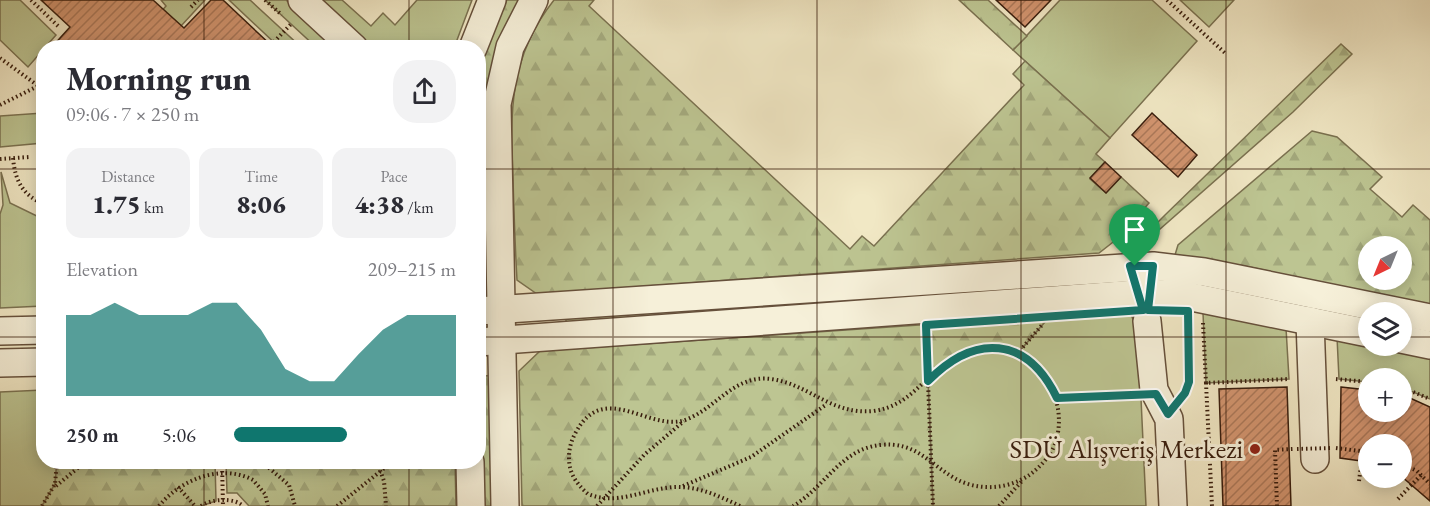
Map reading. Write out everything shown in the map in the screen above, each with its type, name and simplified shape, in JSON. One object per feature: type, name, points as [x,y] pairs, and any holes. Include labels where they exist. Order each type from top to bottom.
[{"type":"street","points":[[302,0],[345,40]]},
{"type":"street","points":[[476,40],[492,0]]},
{"type":"street","points":[[505,506],[489,311],[497,104],[510,47],[534,0]]},
{"type":"street","points":[[489,311],[1142,266],[1204,272],[1430,318]]},
{"type":"street","points":[[1142,266],[1143,294],[1162,404],[1173,506]]},
{"type":"street","points":[[490,341],[1143,294],[1182,295],[1358,331]]},
{"type":"street","points":[[1310,321],[1315,452]]},
{"type":"street","points":[[0,331],[36,330]]},
{"type":"street","points":[[1412,341],[1430,345]]},
{"type":"street","points":[[0,363],[36,362]]},
{"type":"street","points":[[470,469],[471,506]]},
{"type":"path","points":[[31,0],[59,27]]},
{"type":"path","points":[[191,7],[198,0]]},
{"type":"path","points":[[1167,0],[1225,53]]},
{"type":"path","points":[[0,57],[36,84]]},
{"type":"path","points":[[0,105],[36,86]]},
{"type":"path","points":[[0,159],[29,157]]},
{"type":"path","points":[[13,158],[18,184],[36,201]]},
{"type":"path","points":[[1057,398],[1162,404],[1185,393],[1189,382],[1188,311]]},
{"type":"path","points":[[1203,313],[1212,506]]},
{"type":"path","points":[[1017,354],[1044,324]]},
{"type":"path","points":[[926,325],[933,506]]},
{"type":"path","points":[[597,506],[644,455],[684,420],[745,381],[768,378],[790,383],[827,404],[855,411],[885,409],[909,397],[944,364],[963,352],[986,348],[1017,354],[1030,360],[1047,377],[1057,398],[1060,422],[1055,445],[1042,465],[1024,479],[999,506]]},
{"type":"path","points":[[1206,382],[1312,379],[1358,381]]},
{"type":"path","points":[[1412,392],[1430,399]]},
{"type":"path","points":[[679,488],[751,457],[827,404]]},
{"type":"path","points":[[684,420],[657,420],[621,408],[606,409],[591,415],[579,426],[571,441],[569,456],[571,472],[579,486],[591,497],[601,501],[621,504],[671,487],[706,492],[740,506]]},
{"type":"path","points":[[793,506],[810,496],[839,464],[858,450],[895,444],[931,459],[957,479],[978,487],[1002,487],[1024,479]]},
{"type":"path","points":[[1277,506],[1275,450],[1358,451]]},
{"type":"path","points":[[53,488],[56,469]]},
{"type":"path","points":[[42,506],[53,488],[76,469]]},
{"type":"path","points":[[222,469],[223,504]]},
{"type":"path","points":[[270,469],[289,485],[295,506]]},
{"type":"path","points":[[380,469],[386,506]]},
{"type":"path","points":[[337,506],[384,469]]},
{"type":"path","points":[[1412,470],[1430,484]]},
{"type":"path","points":[[159,506],[178,487],[199,477],[222,475],[253,480],[265,494],[268,506]]},
{"type":"path","points":[[1398,499],[1421,475]]},
{"type":"path","points":[[178,487],[195,506]]},
{"type":"path","points":[[201,506],[238,501],[243,506]]},
{"type":"green space","points":[[0,0],[20,0],[56,35],[52,40],[36,40],[36,58],[28,67],[0,40]]},
{"type":"green space","points":[[161,0],[205,0],[169,39],[152,22],[166,6]]},
{"type":"green space","points":[[229,0],[250,0],[293,40],[272,40]]},
{"type":"green space","points":[[265,0],[286,0],[329,40],[308,40]]},
{"type":"green space","points":[[321,0],[342,0],[371,26],[383,13],[395,25],[417,0],[472,0],[457,40],[365,40]]},
{"type":"green space","points":[[507,0],[522,0],[487,287],[486,287],[486,41]]},
{"type":"green space","points":[[554,0],[594,0],[589,6],[850,249],[862,236],[874,246],[1024,85],[1013,74],[1025,61],[1110,138],[1096,154],[1105,162],[1090,179],[1106,193],[1121,177],[1149,203],[1117,239],[1099,253],[537,294],[517,280],[512,154],[513,107],[520,63],[528,42]]},
{"type":"green space","points":[[959,0],[988,0],[1027,36],[1013,50]]},
{"type":"green space","points":[[1060,0],[1152,0],[1197,41],[1110,138],[1013,50]]},
{"type":"green space","points":[[1180,0],[1234,0],[1209,27]]},
{"type":"green space","points":[[1341,44],[1352,54],[1293,112],[1160,229],[1155,230],[1156,224]]},
{"type":"green space","points":[[36,113],[36,144],[0,147],[0,116]]},
{"type":"green space","points":[[1312,131],[1337,137],[1382,177],[1370,189],[1402,217],[1413,205],[1430,220],[1430,306],[1245,266],[1175,255],[1178,245]]},
{"type":"green space","points":[[1,172],[10,203],[36,216],[36,306],[0,308],[0,214],[3,205]]},
{"type":"green space","points":[[1072,282],[1073,288],[566,324],[566,316]]},
{"type":"green space","points":[[1130,311],[1138,334],[1146,506],[933,506],[928,381],[937,372],[957,357],[980,349],[992,348],[1017,354],[1050,316]]},
{"type":"green space","points":[[1203,313],[1286,328],[1289,379],[1206,383]]},
{"type":"green space","points":[[1050,316],[1017,354],[992,348],[969,352],[947,364],[928,380],[933,506],[522,506],[519,371],[540,351]]},
{"type":"green space","points":[[1337,337],[1358,341],[1358,356],[1412,356],[1412,352],[1430,356],[1430,399],[1412,392],[1412,368],[1358,368],[1358,381],[1339,379]]},
{"type":"green space","points":[[492,375],[496,506],[480,506],[479,469],[486,469],[486,376]]},
{"type":"green space","points":[[36,390],[36,469],[56,469],[55,484],[42,506],[0,506],[0,392]]},
{"type":"green space","points":[[56,469],[215,469],[216,501],[201,506],[42,506],[55,484]]},
{"type":"green space","points":[[226,469],[455,469],[456,506],[249,506],[237,493],[227,493]]},
{"type":"building","points":[[41,0],[153,0],[184,28],[211,0],[223,0],[266,40],[58,40],[70,27]]},
{"type":"building","points":[[996,0],[1051,0],[1025,27]]},
{"type":"building","points":[[1152,113],[1197,155],[1178,177],[1132,135]]},
{"type":"building","points":[[1105,162],[1121,177],[1106,193],[1090,178]]},
{"type":"building","name":"SDÜ Alışveriş Merkezi","points":[[1287,387],[1291,506],[1223,506],[1219,389]]},
{"type":"building","points":[[1341,387],[1358,389],[1358,422],[1412,422],[1412,399],[1430,407],[1430,501],[1412,485],[1412,434],[1358,434],[1358,461],[1340,458]]},
{"type":"place","name":"SDÜ Alışveriş Merkezi","points":[[1255,449]]},
{"type":"route","points":[[1130,266],[1135,266],[1153,266],[1148,310],[1188,311],[1189,382],[1185,393],[1168,414],[1156,394],[1057,398],[1047,377],[1030,360],[1009,350],[986,348],[963,352],[944,364],[928,381],[926,325],[1143,310],[1130,266]]}]
